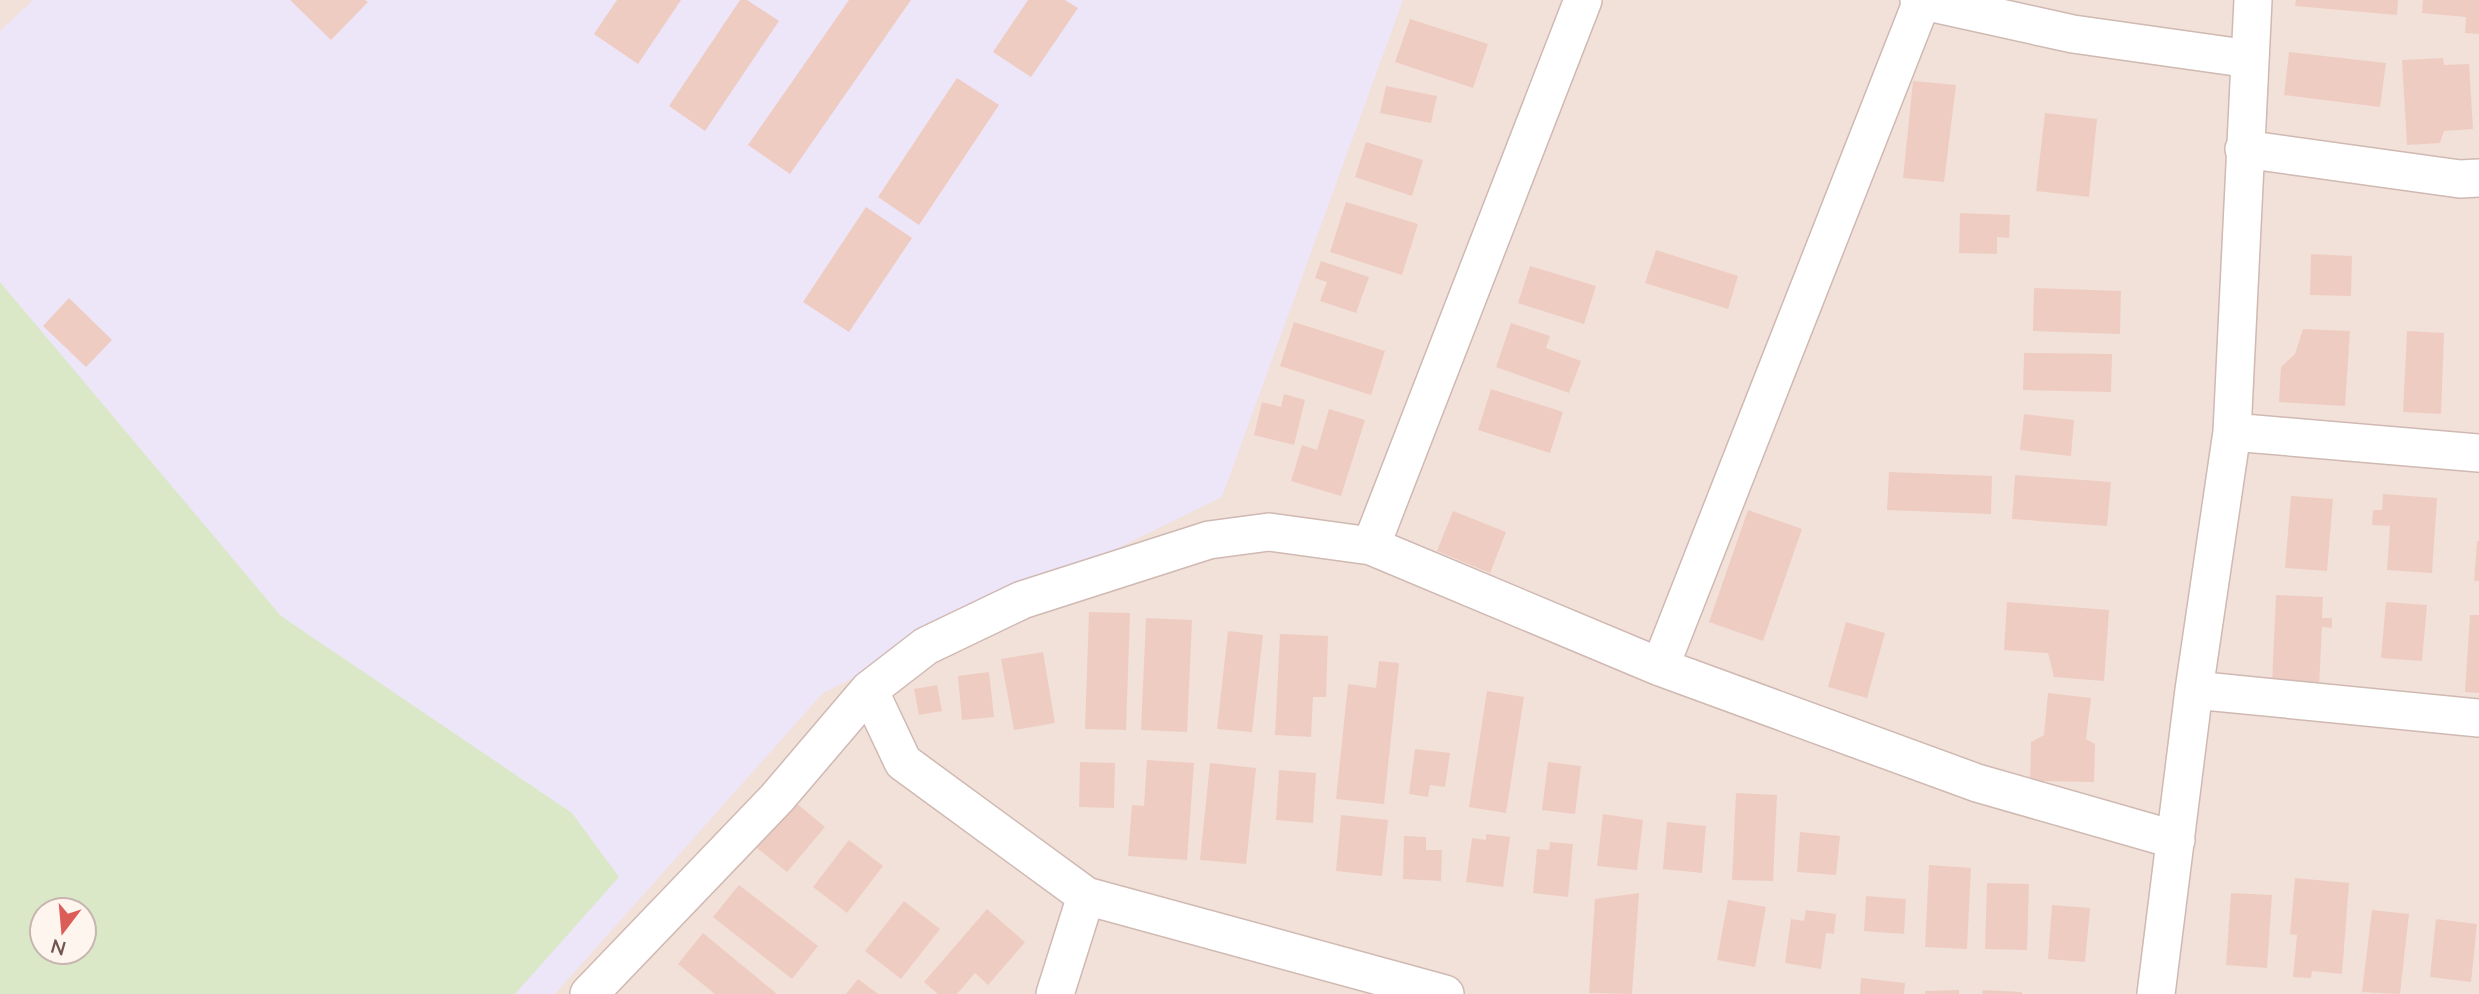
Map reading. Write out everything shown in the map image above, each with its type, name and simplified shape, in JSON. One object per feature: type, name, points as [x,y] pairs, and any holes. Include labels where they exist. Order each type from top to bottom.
[{"type":"street","points":[[1371,546],[1583,0]]},
{"type":"street","points":[[2156,994],[2194,690],[2232,432],[2253,0]]},
{"type":"street","points":[[1660,667],[1920,1],[2073,34],[2250,59]]},
{"type":"street","points":[[2244,149],[2460,179],[2479,178]]},
{"type":"street","points":[[2232,432],[2479,453]]},
{"type":"street","points":[[589,994],[777,798],[869,691],[926,646],[1022,600],[1209,540],[1269,532],[1371,546],[1660,667],[1977,783],[2175,840]]},
{"type":"street","points":[[2194,690],[2479,718]]},
{"type":"street","points":[[869,691],[903,762],[1086,896],[1445,994]]},
{"type":"street","points":[[1055,994],[1086,896]]},
{"type":"shaded area","points":[[0,0],[2479,0],[2479,994],[0,994]]},
{"type":"shaded area","points":[[33,0],[1403,0],[1222,497],[823,693],[555,994],[0,994],[0,31]]},
{"type":"green space","points":[[0,282],[281,616],[572,813],[619,877],[515,994],[0,994]]},
{"type":"building","points":[[290,0],[365,0],[368,2],[331,40]]},
{"type":"building","points":[[617,0],[681,0],[638,64],[594,34]]},
{"type":"building","points":[[740,0],[747,0],[779,21],[705,131],[669,106]]},
{"type":"building","points":[[849,0],[911,0],[790,174],[748,145]]},
{"type":"building","points":[[1028,0],[1065,0],[1078,8],[1031,77],[993,52]]},
{"type":"building","points":[[2296,0],[2398,0],[2397,15],[2295,6]]},
{"type":"building","points":[[2423,0],[2479,0],[2479,34],[2465,33],[2466,17],[2422,13]]},
{"type":"building","points":[[1410,19],[1488,44],[1473,88],[1395,62]]},
{"type":"building","points":[[2289,52],[2386,63],[2380,107],[2284,95]]},
{"type":"building","points":[[2443,58],[2444,65],[2469,64],[2473,129],[2444,131],[2440,143],[2407,145],[2402,60]]},
{"type":"building","points":[[957,78],[999,105],[919,225],[878,197]]},
{"type":"building","points":[[1913,81],[1956,85],[1944,182],[1903,178]]},
{"type":"building","points":[[1386,86],[1437,96],[1431,123],[1380,113]]},
{"type":"building","points":[[2045,113],[2097,119],[2089,197],[2036,191]]},
{"type":"building","points":[[1366,142],[1423,160],[1412,196],[1355,177]]},
{"type":"building","points":[[1346,202],[1418,224],[1402,275],[1330,252]]},
{"type":"building","points":[[866,207],[912,238],[849,332],[803,302]]},
{"type":"building","points":[[1960,213],[2010,215],[2009,238],[1997,237],[1997,254],[1959,253]]},
{"type":"building","points":[[1656,250],[1738,276],[1728,309],[1645,283]]},
{"type":"building","points":[[2311,254],[2352,256],[2351,296],[2310,295]]},
{"type":"building","points":[[1321,261],[1369,277],[1356,313],[1320,301],[1327,282],[1315,278]]},
{"type":"building","points":[[1530,266],[1596,286],[1584,324],[1518,303]]},
{"type":"building","points":[[2034,288],[2121,291],[2120,334],[2033,331]]},
{"type":"building","points":[[69,298],[112,340],[86,367],[43,326]]},
{"type":"building","points":[[1294,322],[1385,351],[1371,395],[1280,366]]},
{"type":"building","points":[[1511,323],[1550,336],[1546,348],[1581,361],[1569,393],[1496,367]]},
{"type":"building","points":[[2303,329],[2350,331],[2345,406],[2279,402],[2281,367],[2295,354]]},
{"type":"building","points":[[2407,331],[2444,333],[2441,414],[2403,412]]},
{"type":"building","points":[[2024,353],[2112,354],[2111,392],[2023,390]]},
{"type":"building","points":[[1491,389],[1563,412],[1550,453],[1478,430]]},
{"type":"building","points":[[1284,394],[1305,400],[1294,445],[1254,435],[1262,402],[1281,407]]},
{"type":"building","points":[[1329,409],[1365,420],[1341,496],[1291,481],[1302,445],[1317,450]]},
{"type":"building","points":[[2024,414],[2074,420],[2071,456],[2020,450]]},
{"type":"building","points":[[1889,472],[1992,476],[1991,514],[1887,510]]},
{"type":"building","points":[[2015,475],[2111,482],[2107,526],[2012,519]]},
{"type":"building","points":[[2383,494],[2437,498],[2432,573],[2387,570],[2390,526],[2372,525],[2373,510],[2382,510]]},
{"type":"building","points":[[2291,496],[2333,499],[2327,571],[2285,568]]},
{"type":"building","points":[[1748,510],[1802,529],[1763,641],[1709,622]]},
{"type":"building","points":[[1453,511],[1506,532],[1490,573],[1437,551]]},
{"type":"building","points":[[2477,541],[2479,581],[2474,581]]},
{"type":"building","points":[[2276,595],[2323,597],[2322,618],[2332,618],[2332,628],[2322,627],[2319,687],[2272,685]]},
{"type":"building","points":[[2007,602],[2109,610],[2104,681],[2054,677],[2048,653],[2004,650]]},
{"type":"building","points":[[2386,602],[2427,605],[2422,661],[2381,658]]},
{"type":"building","points":[[1089,612],[1130,613],[1126,730],[1085,729]]},
{"type":"building","points":[[2470,615],[2479,615],[2479,693],[2465,692]]},
{"type":"building","points":[[1146,618],[1192,620],[1187,732],[1141,730]]},
{"type":"building","points":[[1846,622],[1885,633],[1867,698],[1828,687]]},
{"type":"building","points":[[1228,631],[1263,635],[1252,732],[1217,729]]},
{"type":"building","points":[[1280,634],[1328,636],[1326,697],[1313,697],[1311,737],[1275,735]]},
{"type":"building","points":[[1043,652],[1055,723],[1014,730],[1001,659]]},
{"type":"building","points":[[1379,661],[1399,663],[1384,804],[1336,799],[1348,684],[1376,688]]},
{"type":"building","points":[[989,672],[994,717],[962,720],[958,676]]},
{"type":"building","points":[[937,685],[942,711],[919,715],[914,689]]},
{"type":"building","points":[[1487,691],[1524,697],[1506,813],[1469,807]]},
{"type":"building","points":[[2048,693],[2091,698],[2086,739],[2095,744],[2094,782],[2030,781],[2031,742],[2044,735]]},
{"type":"building","points":[[1415,749],[1450,753],[1445,787],[1430,785],[1428,797],[1409,794]]},
{"type":"building","points":[[1147,760],[1194,763],[1187,860],[1128,856],[1132,805],[1144,806]]},
{"type":"building","points":[[1080,762],[1115,763],[1114,808],[1079,807]]},
{"type":"building","points":[[1548,762],[1581,766],[1575,814],[1542,810]]},
{"type":"building","points":[[1210,763],[1256,768],[1246,864],[1200,860]]},
{"type":"building","points":[[1279,770],[1316,773],[1313,823],[1276,820]]},
{"type":"building","points":[[1736,793],[1777,795],[1773,881],[1732,880]]},
{"type":"building","points":[[795,802],[825,827],[787,872],[757,848]]},
{"type":"building","points":[[1603,814],[1643,820],[1637,870],[1597,866]]},
{"type":"building","points":[[1341,815],[1388,820],[1382,876],[1336,871]]},
{"type":"building","points":[[1667,822],[1706,826],[1702,873],[1663,869]]},
{"type":"building","points":[[1800,832],[1840,836],[1836,875],[1797,872]]},
{"type":"building","points":[[1486,834],[1510,837],[1503,887],[1466,882],[1472,838],[1486,840]]},
{"type":"building","points":[[1404,836],[1426,837],[1426,850],[1442,850],[1441,881],[1403,879]]},
{"type":"building","points":[[849,840],[883,866],[847,913],[813,887]]},
{"type":"building","points":[[1550,842],[1573,844],[1568,897],[1533,893],[1537,849],[1549,850]]},
{"type":"building","points":[[1929,865],[1971,868],[1967,949],[1925,947]]},
{"type":"building","points":[[2295,878],[2349,883],[2342,974],[2312,971],[2311,978],[2293,977],[2297,935],[2290,934]]},
{"type":"building","points":[[1987,883],[2029,884],[2027,950],[1985,949]]},
{"type":"building","points":[[739,885],[818,946],[792,979],[713,917]]},
{"type":"building","points":[[1639,893],[1632,994],[1589,993],[1595,899]]},
{"type":"building","points":[[2231,893],[2272,895],[2267,968],[2226,965]]},
{"type":"building","points":[[1866,896],[1906,899],[1904,934],[1864,931]]},
{"type":"building","points":[[1728,900],[1766,907],[1755,967],[1717,960]]},
{"type":"building","points":[[904,901],[940,929],[901,979],[865,951]]},
{"type":"building","points":[[2052,905],[2090,908],[2085,962],[2048,959]]},
{"type":"building","points":[[987,909],[1025,942],[988,985],[975,973],[957,994],[938,994],[924,982]]},
{"type":"building","points":[[1806,910],[1836,914],[1834,934],[1826,933],[1821,969],[1785,963],[1791,919],[1804,921]]},
{"type":"building","points":[[2372,910],[2409,914],[2400,994],[2362,992]]},
{"type":"building","points":[[2436,919],[2477,924],[2471,982],[2430,977]]},
{"type":"building","points":[[703,933],[777,994],[715,994],[678,964]]},
{"type":"building","points":[[1861,978],[1905,983],[1904,994],[1860,994]]},
{"type":"building","points":[[858,979],[878,994],[846,994]]},
{"type":"building","points":[[1959,990],[1959,994],[1925,994],[1925,991]]},
{"type":"building","points":[[1983,990],[2022,992],[2022,994],[1982,994]]}]
